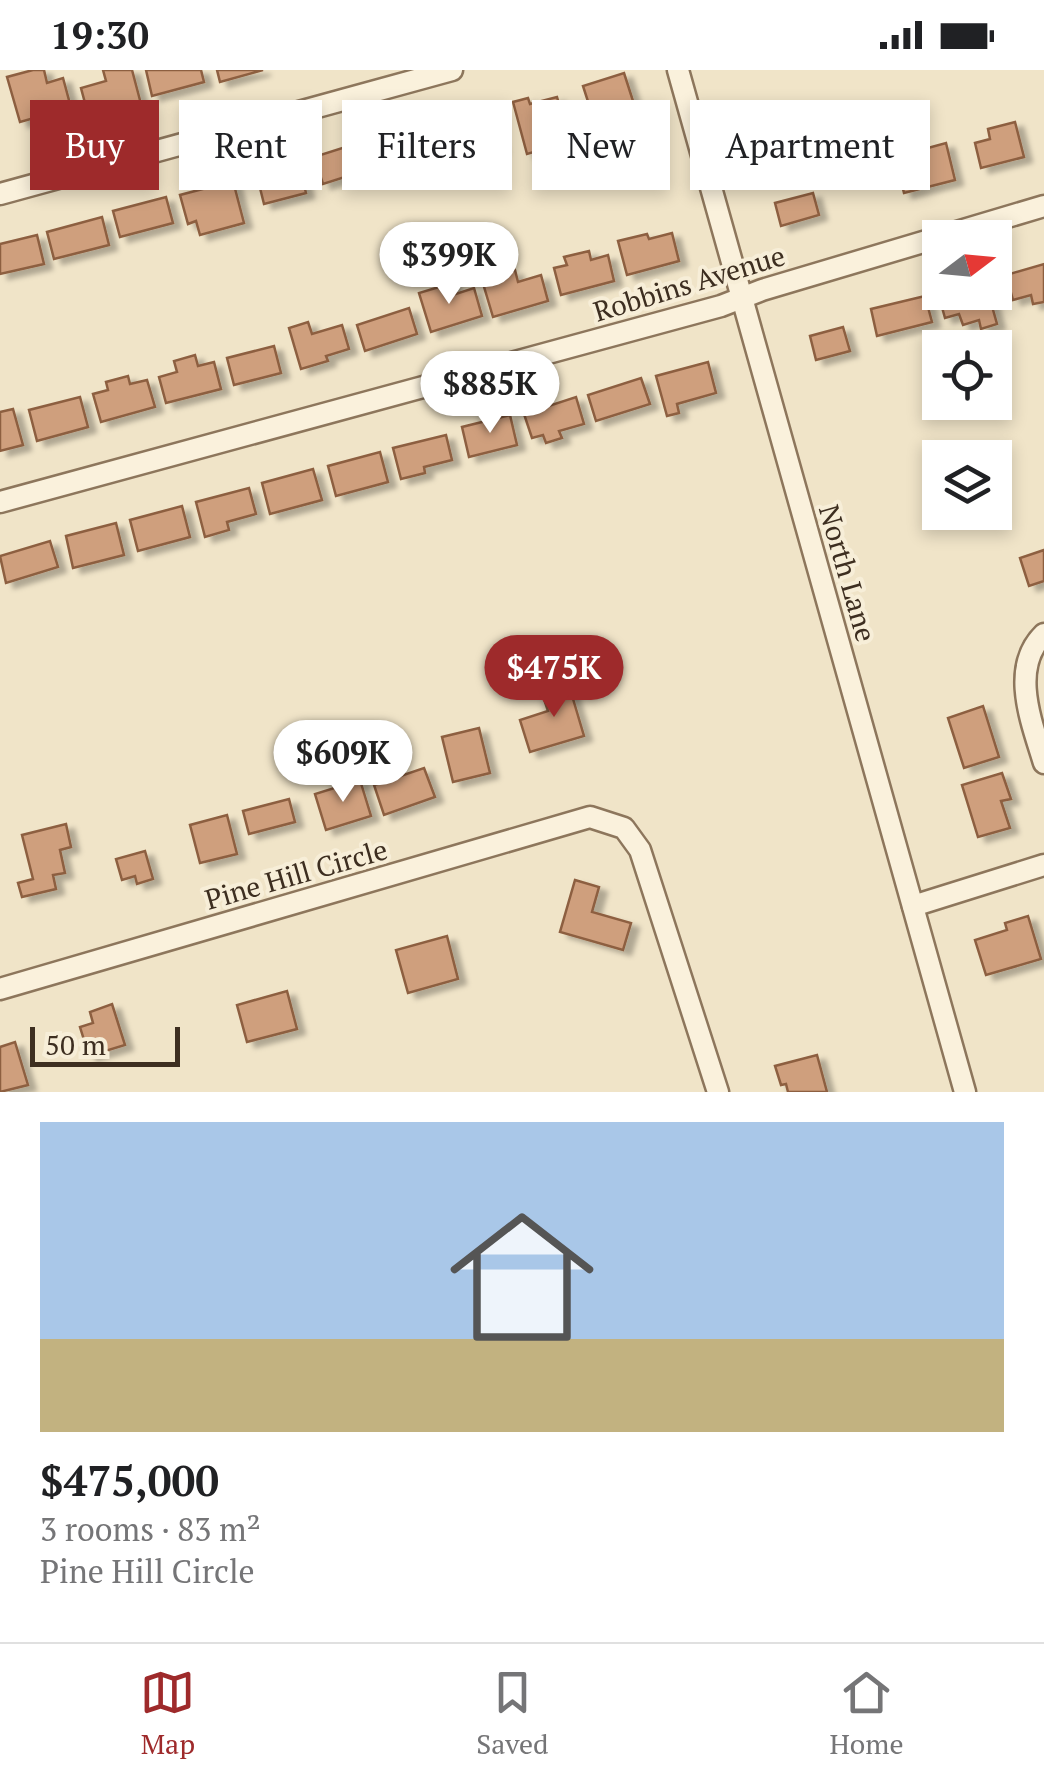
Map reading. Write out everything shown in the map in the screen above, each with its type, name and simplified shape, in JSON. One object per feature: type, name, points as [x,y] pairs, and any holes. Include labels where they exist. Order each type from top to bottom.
[{"type":"street","points":[[0,194],[452,70]]},
{"type":"street","name":"North Lane","points":[[678,70],[964,1092]]},
{"type":"street","name":"Robbins Avenue","points":[[0,502],[742,297],[1044,206]]},
{"type":"street","points":[[1044,634],[1026,666],[1027,707],[1044,763]]},
{"type":"street","name":"Pine Hill Circle","points":[[0,989],[590,817],[624,828],[640,850],[718,1092]]},
{"type":"street","points":[[913,906],[1044,865]]},
{"type":"building","points":[[44,70],[47,83],[63,78],[69,100],[30,100],[30,119],[20,122],[7,77]]},
{"type":"building","points":[[103,70],[132,70],[140,100],[84,100],[81,88],[106,81]]},
{"type":"building","points":[[146,70],[201,70],[204,82],[152,96]]},
{"type":"building","points":[[217,70],[263,70],[220,82]]},
{"type":"building","points":[[624,73],[633,100],[588,100],[583,86]]},
{"type":"building","points":[[528,98],[532,153],[527,154],[513,102]]},
{"type":"building","points":[[1015,122],[1024,157],[981,168],[975,143],[990,139],[988,129]]},
{"type":"building","points":[[946,143],[955,180],[930,186],[930,147]]},
{"type":"building","points":[[342,148],[342,178],[323,184],[322,154]]},
{"type":"building","points":[[199,190],[235,190],[244,223],[200,235],[196,221],[188,224],[180,195]]},
{"type":"building","points":[[260,190],[305,190],[306,193],[264,204]]},
{"type":"building","points":[[813,193],[819,215],[781,226],[775,203]]},
{"type":"building","points":[[166,197],[173,223],[120,237],[113,211]]},
{"type":"building","points":[[102,217],[109,245],[54,259],[47,232]]},
{"type":"building","points":[[672,233],[679,261],[627,275],[618,241]]},
{"type":"building","points":[[37,235],[44,264],[0,274],[0,244]]},
{"type":"building","points":[[589,251],[591,260],[608,255],[614,281],[561,295],[554,268],[567,265],[564,257]]},
{"type":"building","points":[[1044,264],[1044,302],[1033,304],[1031,295],[1013,300],[1012,273]]},
{"type":"building","points":[[515,270],[518,282],[541,275],[548,301],[493,317],[482,280]]},
{"type":"building","points":[[452,283],[456,294],[474,288],[482,316],[431,332],[419,293]]},
{"type":"building","points":[[922,297],[922,310],[929,310],[932,322],[877,336],[871,309]]},
{"type":"building","points":[[409,308],[417,334],[365,351],[357,325]]},
{"type":"building","points":[[943,310],[993,310],[997,324],[981,329],[979,320],[963,325],[959,314],[945,318]]},
{"type":"building","points":[[308,322],[312,334],[342,325],[349,349],[301,369],[289,328]]},
{"type":"building","points":[[843,327],[850,351],[816,360],[810,336]]},
{"type":"building","points":[[274,346],[281,373],[234,385],[227,358]]},
{"type":"building","points":[[195,355],[198,366],[214,362],[221,389],[166,403],[159,377],[177,372],[174,361]]},
{"type":"building","points":[[708,362],[716,393],[677,404],[679,413],[667,416],[656,376]]},
{"type":"building","points":[[128,376],[130,384],[147,380],[155,407],[101,422],[93,394],[108,390],[106,382]]},
{"type":"building","points":[[641,378],[650,404],[596,421],[588,395]]},
{"type":"building","points":[[80,397],[88,427],[37,441],[29,410]]},
{"type":"building","points":[[576,397],[584,424],[559,431],[562,438],[546,443],[543,435],[532,438],[524,414]]},
{"type":"building","points":[[13,409],[23,445],[0,451],[0,412]]},
{"type":"building","points":[[510,415],[517,445],[469,457],[462,427]]},
{"type":"building","points":[[446,435],[452,460],[424,467],[425,473],[401,479],[393,448]]},
{"type":"building","points":[[380,452],[388,482],[336,496],[328,466]]},
{"type":"building","points":[[313,469],[322,500],[270,514],[262,483]]},
{"type":"building","points":[[249,488],[256,514],[227,522],[229,530],[205,537],[196,502]]},
{"type":"building","points":[[182,506],[190,537],[138,551],[130,520]]},
{"type":"building","points":[[116,523],[124,555],[73,568],[66,536]]},
{"type":"building","points":[[50,541],[58,567],[6,583],[0,556]]},
{"type":"building","points":[[1044,550],[1044,581],[1029,586],[1020,558]]},
{"type":"building","points":[[568,682],[584,736],[530,752],[520,720],[548,711],[541,690]]},
{"type":"building","points":[[983,706],[999,757],[964,768],[948,718]]},
{"type":"building","points":[[479,728],[490,773],[453,782],[442,737]]},
{"type":"building","points":[[424,768],[435,797],[384,815],[374,785]]},
{"type":"building","points":[[1002,773],[1011,799],[1001,801],[1010,828],[978,837],[962,785]]},
{"type":"building","points":[[360,780],[371,816],[326,830],[315,794]]},
{"type":"building","points":[[289,799],[295,822],[249,834],[243,811]]},
{"type":"building","points":[[227,815],[237,854],[200,863],[190,825]]},
{"type":"building","points":[[66,824],[71,847],[60,850],[65,873],[53,875],[56,889],[22,897],[18,883],[33,879],[22,835]]},
{"type":"building","points":[[145,851],[153,879],[137,884],[135,876],[122,880],[116,859]]},
{"type":"building","points":[[575,880],[599,887],[592,912],[631,923],[623,950],[560,932]]},
{"type":"building","points":[[1028,916],[1041,959],[986,975],[975,940],[1007,930],[1005,923]]},
{"type":"building","points":[[447,936],[458,979],[408,993],[396,950]]},
{"type":"building","points":[[287,991],[297,1029],[247,1042],[237,1005]]},
{"type":"building","points":[[112,1004],[125,1045],[89,1056],[80,1027],[93,1023],[90,1012]]},
{"type":"building","points":[[15,1042],[28,1085],[0,1092],[0,1047]]},
{"type":"building","points":[[817,1055],[827,1092],[788,1092],[786,1084],[781,1085],[775,1066]]}]
